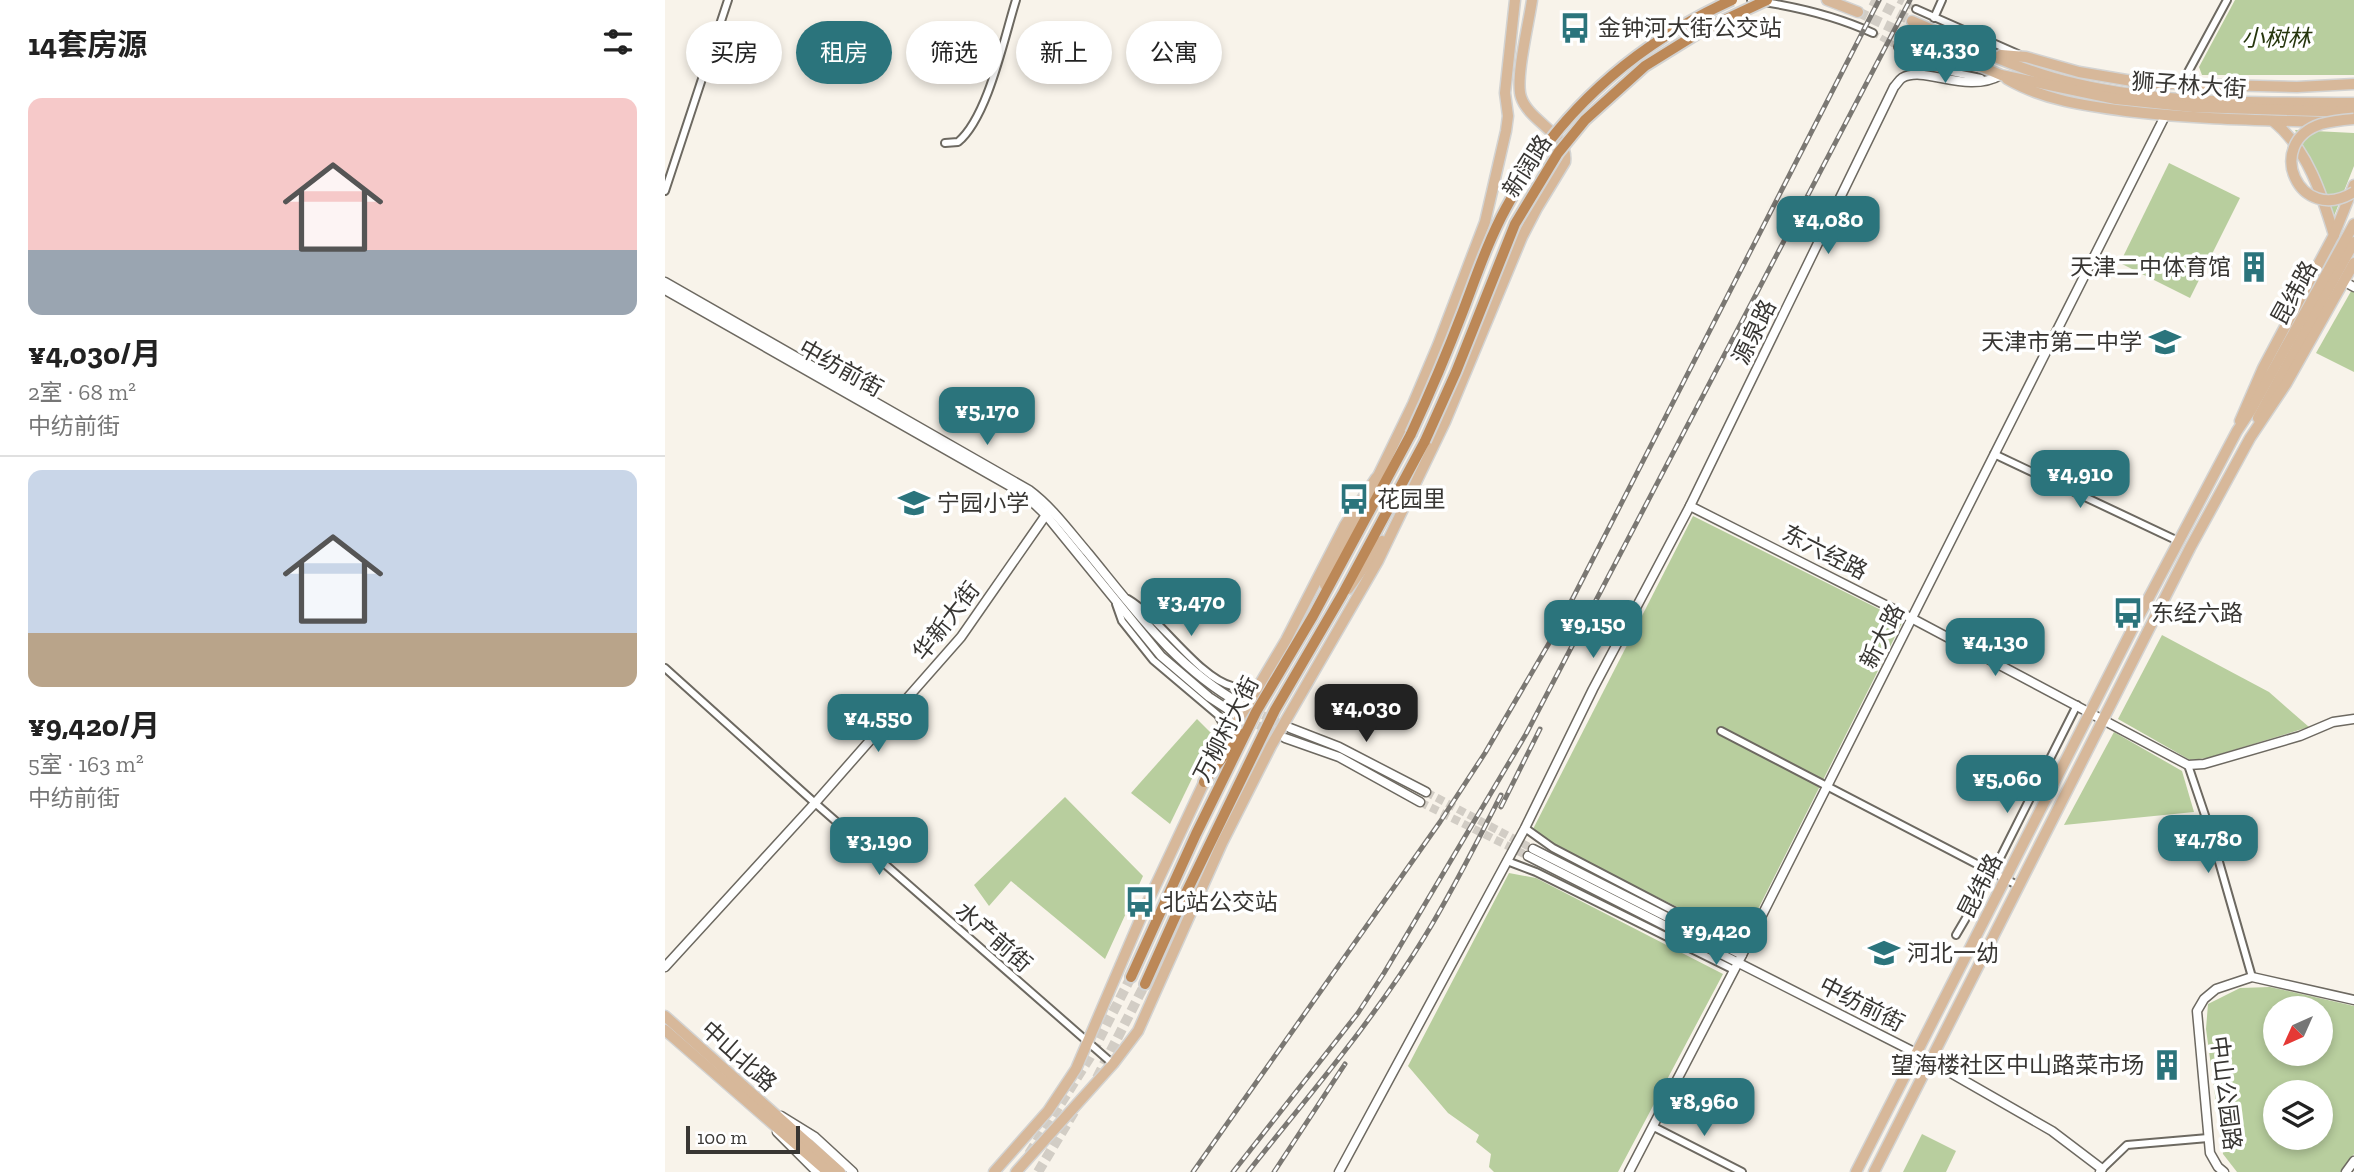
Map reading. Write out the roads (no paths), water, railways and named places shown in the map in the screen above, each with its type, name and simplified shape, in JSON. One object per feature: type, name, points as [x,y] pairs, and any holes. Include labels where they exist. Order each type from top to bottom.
[{"type":"highway","name":"新阔路","points":[[1411,434],[1505,209],[1531,166],[1586,98],[1657,40],[1732,0]]},
{"type":"highway","name":"新阔路","points":[[1425,441],[1456,372],[1515,224],[1558,153],[1585,120],[1645,66],[1703,30],[1767,0]]},
{"type":"highway","name":"万柳村大街","points":[[1131,977],[1196,834],[1256,712],[1313,616],[1411,434]]},
{"type":"highway","name":"万柳村大街","points":[[1145,984],[1190,884],[1269,723],[1425,441]]},
{"type":"highway","points":[[1204,782],[1256,712]]},
{"type":"main road","points":[[1313,616],[1330,573],[1418,392],[1485,222],[1506,131],[1508,116],[1505,93],[1515,0]]},
{"type":"main road","points":[[1016,1172],[1113,1064],[1138,1031],[1240,808],[1284,721],[1378,561],[1445,422],[1523,237],[1565,162],[1563,147],[1529,110],[1520,94],[1532,0]]},
{"type":"main road","points":[[1827,0],[1858,12]]},
{"type":"main road","points":[[1912,21],[1991,55],[2024,74]]},
{"type":"main road","points":[[1905,34],[2001,75],[2023,88],[2094,107],[2165,116],[2273,121],[2354,121]]},
{"type":"main road","points":[[1991,55],[2026,57],[2079,72],[2144,83],[2297,87],[2354,84]]},
{"type":"main road","points":[[2001,75],[2024,74]]},
{"type":"main road","name":"狮子林大街","points":[[2024,74],[2137,95],[2354,103]]},
{"type":"main road","name":"狮子林大街","points":[[2024,74],[2116,99],[2354,112]]},
{"type":"main road","points":[[2273,121],[2292,139],[2305,159],[2334,235]]},
{"type":"main road","points":[[2354,121],[2334,121],[2312,129],[2296,142],[2291,160],[2295,180],[2311,197],[2330,201],[2354,192]]},
{"type":"main road","points":[[2237,431],[2245,404],[2334,235],[2354,185]]},
{"type":"main road","name":"昆纬路","points":[[2271,382],[2354,224]]},
{"type":"main road","name":"昆纬路","points":[[2271,382],[2354,242]]},
{"type":"main road","points":[[2250,438],[2286,384],[2354,263]]},
{"type":"main road","points":[[2237,431],[2271,382]]},
{"type":"main road","points":[[2250,438],[2271,382]]},
{"type":"main road","name":"昆纬路","points":[[1856,1172],[2178,541],[2237,431]]},
{"type":"main road","name":"昆纬路","points":[[1874,1172],[2102,718],[2250,438]]},
{"type":"main road","points":[[994,1172],[1056,1100],[1089,1043],[1145,908],[1204,782],[1305,606],[1345,525],[1376,478]]},
{"type":"main road","points":[[1342,595],[1356,581],[1401,511]]},
{"type":"main road","points":[[1240,808],[1269,723]]},
{"type":"main road","name":"中山北路","points":[[665,1016],[768,1114]]},
{"type":"main road","name":"中山北路","points":[[665,1030],[785,1128]]},
{"type":"main road","points":[[785,1128],[828,1172]]},
{"type":"main road","points":[[785,1128],[840,1172]]},
{"type":"street","points":[[665,191],[728,0]]},
{"type":"street","points":[[945,143],[958,142],[970,129],[991,80],[1016,0]]},
{"type":"street","points":[[1751,0],[1790,5],[1844,20],[1873,33]]},
{"type":"street","points":[[1934,18],[1942,0]]},
{"type":"street","points":[[2181,85],[2227,0]]},
{"type":"street","points":[[1916,9],[2026,57]]},
{"type":"street","points":[[1898,47],[1951,72],[1976,78],[2001,75]]},
{"type":"street","name":"源泉路","points":[[1339,1172],[1525,828],[1593,689],[1690,506],[1895,87],[1902,78],[1914,76],[1976,84],[1990,82],[2001,75]]},
{"type":"street","name":"新大路","points":[[1629,1172],[1739,962],[2165,116]]},
{"type":"street","points":[[2343,281],[2354,288]]},
{"type":"street","points":[[665,282],[1017,482],[1048,512],[1177,658],[1207,683],[1241,704]]},
{"type":"street","name":"中纺前街","points":[[665,290],[1010,485],[1048,512],[1115,602],[1176,670],[1209,697],[1235,713]]},
{"type":"street","points":[[1994,454],[2178,541]]},
{"type":"street","name":"东六经路","points":[[1690,506],[1913,618],[2188,765]]},
{"type":"street","name":"华新大街","points":[[665,967],[815,803],[961,636],[1048,512]]},
{"type":"street","points":[[1124,596],[1149,614],[1178,645],[1221,681],[1233,686],[1261,684]]},
{"type":"street","points":[[1115,602],[1126,627],[1153,660],[1218,715],[1225,728],[1226,741]]},
{"type":"street","name":"水产前街","points":[[665,668],[1113,1064]]},
{"type":"street","points":[[1956,935],[1993,873],[2077,705]]},
{"type":"street","points":[[2354,719],[2333,722],[2300,736],[2204,764],[2188,765],[2209,827],[2252,977],[2354,1000]]},
{"type":"street","points":[[1290,728],[1339,747],[1426,792]]},
{"type":"street","points":[[1721,731],[2017,886]]},
{"type":"street","points":[[1285,738],[1339,757],[1420,802]]},
{"type":"street","points":[[1525,828],[1553,848],[1733,945],[1739,962]]},
{"type":"street","name":"中纺前街","points":[[1531,852],[1916,1053],[2052,1131],[2101,1170]]},
{"type":"street","points":[[1507,861],[1739,962]]},
{"type":"street","name":"中山公园路","points":[[2224,1172],[2210,1153],[2197,1011],[2204,999],[2216,989],[2252,977]]},
{"type":"street","points":[[768,1114],[788,1144],[817,1172]]},
{"type":"street","points":[[768,1114],[815,1137],[853,1172]]},
{"type":"street","points":[[1654,1127],[1742,1172]]},
{"type":"street","points":[[2101,1170],[2111,1157],[2127,1145],[2208,1138]]},
{"type":"street","points":[[2346,1172],[2354,1161]]},
{"type":"tunnel","points":[[1871,0],[1912,21]]},
{"type":"tunnel","points":[[1898,0],[1916,9]]},
{"type":"tunnel","points":[[1858,12],[1905,34]]},
{"type":"tunnel","points":[[1873,33],[1898,47]]},
{"type":"tunnel","points":[[1252,710],[1288,727]]},
{"type":"tunnel","points":[[1247,720],[1283,737]]},
{"type":"tunnel","points":[[1426,792],[1533,849]]},
{"type":"tunnel","points":[[1420,802],[1528,856]]},
{"type":"tunnel","points":[[1029,1154],[1090,1057],[1131,977]]},
{"type":"tunnel","points":[[1097,1078],[1145,984]]},
{"type":"tunnel","points":[[1038,1172],[1074,1112]]},
{"type":"railway","points":[[1193,1172],[1440,822],[1485,753],[1555,633],[1879,0]]},
{"type":"railway","points":[[1233,1172],[1358,1013],[1526,734],[1910,0]]},
{"type":"railway","points":[[1501,807],[1540,729]]},
{"type":"railway","points":[[1248,1172],[1340,1057],[1405,967],[1465,866],[1501,795]]},
{"type":"railway","points":[[1274,1172],[1345,1064]]},
{"type":"place","name":"金钟河大街公交站","points":[[1575,28]]},
{"type":"place","name":"天津二中体育馆","points":[[2254,267]]},
{"type":"place","name":"天津市第二中学","points":[[2165,342]]},
{"type":"place","name":"花园里","points":[[1354,499]]},
{"type":"place","name":"宁园小学","points":[[914,503]]},
{"type":"place","name":"东经六路","points":[[2128,613]]},
{"type":"place","name":"北站公交站","points":[[1140,902]]},
{"type":"place","name":"河北一幼","points":[[1884,953]]},
{"type":"place","name":"望海楼社区中山路菜市场","points":[[2167,1065]]},
{"type":"park label","name":"小树林","points":[[2276,38]]}]
